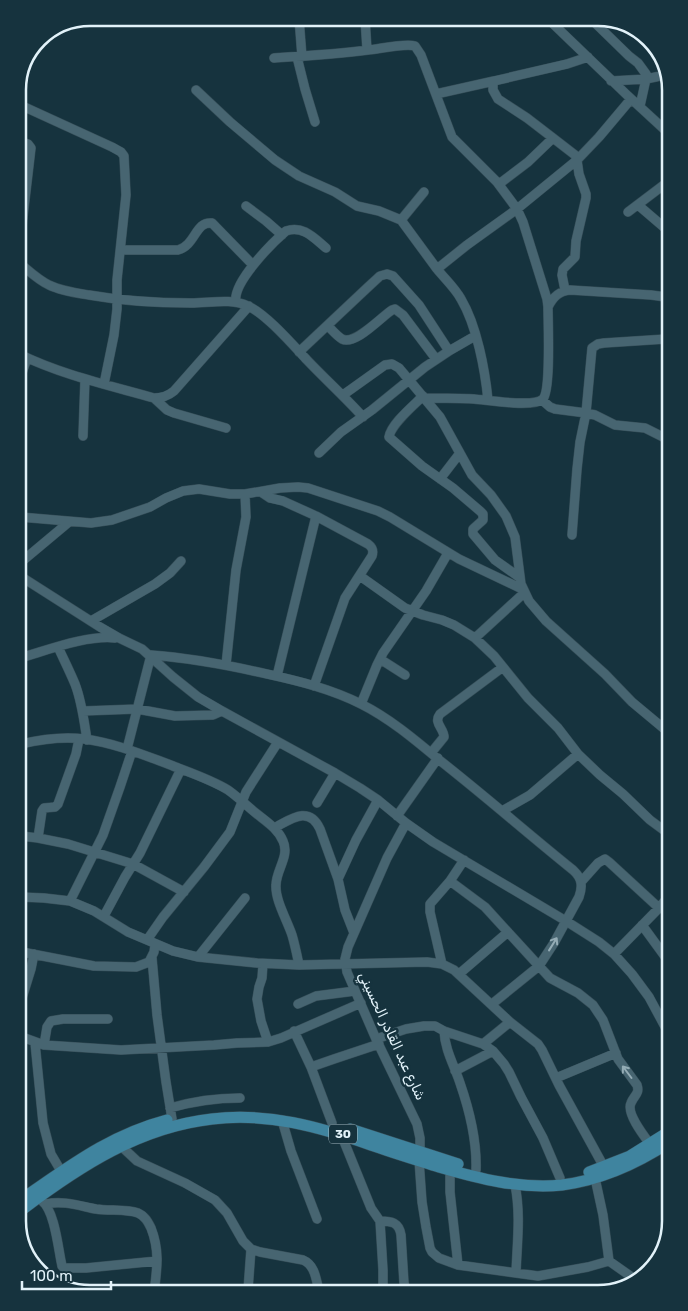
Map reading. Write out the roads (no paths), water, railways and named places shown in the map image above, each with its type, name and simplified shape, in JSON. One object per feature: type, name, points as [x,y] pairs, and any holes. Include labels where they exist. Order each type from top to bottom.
[{"type":"main road","name":"30","points":[[26,1196],[61,1171],[107,1143],[171,1113],[196,1114],[221,1111],[256,1111],[307,1117],[332,1123],[420,1156],[450,1170],[515,1185],[557,1185],[595,1178],[630,1165],[662,1147]]},
{"type":"main road","name":"30","points":[[26,1208],[42,1201],[86,1164],[121,1146],[160,1130],[194,1121],[227,1118],[282,1120],[476,1170],[522,1178],[560,1178],[583,1174],[630,1156],[662,1136]]},
{"type":"street","points":[[299,26],[300,57],[305,89],[315,122]]},
{"type":"street","points":[[366,26],[367,50]]},
{"type":"street","points":[[555,26],[662,127]]},
{"type":"street","points":[[598,26],[638,63],[646,74],[640,106]]},
{"type":"street","points":[[274,58],[300,57],[405,45],[415,46],[422,55],[452,137],[499,184],[517,209],[548,307],[548,375],[546,390],[542,400]]},
{"type":"street","points":[[436,94],[567,64],[588,57]]},
{"type":"street","points":[[611,80],[661,77]]},
{"type":"street","points":[[494,81],[492,86],[498,100],[527,118],[575,155],[577,160],[586,198],[576,242],[575,257],[563,268],[564,290]]},
{"type":"street","points":[[196,90],[275,160],[299,176],[335,192],[357,206],[379,211],[400,220],[461,299],[475,336],[486,379],[488,400]]},
{"type":"street","points":[[437,269],[459,250],[517,209],[577,160],[631,99]]},
{"type":"street","points":[[26,108],[121,152],[124,160],[126,195],[118,270],[114,334],[104,384]]},
{"type":"street","points":[[499,184],[528,162],[553,138]]},
{"type":"street","points":[[26,143],[31,148],[26,191]]},
{"type":"street","points":[[628,212],[662,187]]},
{"type":"street","points":[[400,220],[424,192]]},
{"type":"street","points":[[638,204],[662,225]]},
{"type":"street","points":[[246,206],[282,235]]},
{"type":"street","points":[[121,250],[173,250],[184,248],[190,244],[205,223],[212,223],[252,265]]},
{"type":"street","points":[[236,302],[236,294],[252,265],[289,230],[301,230],[326,248]]},
{"type":"street","points":[[26,267],[43,282],[53,287],[80,294],[116,300],[208,303],[224,301],[248,306],[263,316],[363,417]]},
{"type":"street","points":[[299,352],[380,276],[387,274],[393,276],[419,305],[450,351]]},
{"type":"street","points":[[548,307],[551,301],[564,290],[662,296]]},
{"type":"street","points":[[26,357],[85,379],[154,398],[162,398],[174,391],[248,306]]},
{"type":"street","points":[[328,326],[344,340],[351,340],[395,309],[403,315],[436,359]]},
{"type":"street","points":[[319,453],[341,432],[363,417],[436,359],[475,336]]},
{"type":"street","points":[[572,535],[580,442],[586,413],[594,346],[604,343],[662,339]]},
{"type":"street","points":[[343,396],[385,365],[392,364],[396,366],[444,424],[472,475],[497,502],[510,524],[516,543],[519,577],[523,591],[534,608],[639,708],[662,727]]},
{"type":"street","points":[[83,436],[85,379]]},
{"type":"street","points":[[519,577],[495,560],[473,534],[473,529],[483,520],[483,514],[422,466],[389,437],[390,432],[397,423],[423,397],[522,403],[542,400]]},
{"type":"street","points":[[154,398],[167,410],[174,413],[226,428]]},
{"type":"street","points":[[542,400],[550,408],[595,415],[615,425],[644,428],[662,437]]},
{"type":"street","points":[[440,479],[460,453]]},
{"type":"street","points":[[26,518],[91,523],[112,520],[150,507],[183,491],[199,489],[219,493],[245,494],[298,487],[318,490],[350,503],[378,511],[448,553],[523,591]]},
{"type":"street","points":[[261,492],[270,498],[283,501],[316,516],[372,547],[373,550],[372,556],[339,613],[314,686]]},
{"type":"street","points":[[226,665],[236,570],[246,517],[245,494]]},
{"type":"street","points":[[277,676],[316,516]]},
{"type":"street","points":[[26,558],[69,522]]},
{"type":"street","points":[[361,704],[380,659],[426,591],[448,553]]},
{"type":"street","points":[[91,621],[160,581],[181,561]]},
{"type":"street","points":[[360,576],[412,612],[454,625],[475,638],[503,667],[528,698],[558,728],[578,754],[662,829]]},
{"type":"street","points":[[26,580],[119,638],[137,646],[198,696],[335,773],[378,800],[433,842],[598,942],[624,963],[649,997],[662,1021]]},
{"type":"street","points":[[475,638],[523,591]]},
{"type":"street","points":[[26,656],[96,638],[119,638]]},
{"type":"street","points":[[38,838],[42,809],[55,807],[58,804],[83,739],[83,711],[75,685],[58,648]]},
{"type":"street","points":[[151,656],[180,657],[277,676],[314,686],[361,704],[387,720],[434,756],[578,874],[581,882],[579,897],[539,966],[492,1004]]},
{"type":"street","points":[[70,901],[110,815],[129,750],[137,709],[151,656]]},
{"type":"street","points":[[380,659],[405,675]]},
{"type":"street","points":[[397,816],[444,737],[443,729],[437,722],[437,717],[503,667]]},
{"type":"street","points":[[83,711],[137,709],[175,716],[213,715],[222,711]]},
{"type":"street","points":[[26,743],[42,739],[83,739],[129,750],[181,769],[226,789],[274,828],[285,845],[284,859],[275,887],[292,936],[299,965]]},
{"type":"street","points":[[240,1098],[211,1099],[171,1113],[156,1015],[151,942],[163,917],[230,832],[252,782],[278,742]]},
{"type":"street","points":[[502,811],[530,795],[578,754]]},
{"type":"street","points":[[104,916],[147,840],[181,769]]},
{"type":"street","points":[[317,803],[335,773]]},
{"type":"street","points":[[338,879],[356,840],[378,800]]},
{"type":"street","points":[[274,828],[300,816],[307,815],[317,823],[338,879],[345,910],[354,933]]},
{"type":"street","name":"شارع عبد القادر الحسيني","points":[[406,823],[390,851],[354,933],[346,954],[345,964],[355,991],[417,1124],[420,1138],[422,1202],[430,1248],[439,1258],[458,1264],[538,1276],[588,1267],[609,1260]]},
{"type":"street","points":[[26,837],[68,844],[133,864],[184,892]]},
{"type":"street","points":[[581,882],[598,862],[605,859],[659,908]]},
{"type":"street","points":[[442,964],[429,908],[432,901],[450,881],[464,860]]},
{"type":"street","points":[[450,881],[479,902],[550,978],[578,993],[593,1005],[603,1020],[624,1069],[637,1085],[637,1094],[631,1102],[630,1109],[641,1132],[650,1144]]},
{"type":"street","points":[[26,897],[70,901],[104,916],[128,932],[173,951],[198,958],[263,964],[427,962],[448,966],[510,1022],[538,1044],[604,1166]]},
{"type":"street","points":[[198,958],[244,898]]},
{"type":"street","points":[[614,954],[662,904]]},
{"type":"street","points":[[642,925],[662,952]]},
{"type":"street","points":[[459,974],[508,932]]},
{"type":"street","points":[[26,953],[94,966],[136,968],[149,962],[152,958]]},
{"type":"street","points":[[26,985],[34,954]]},
{"type":"street","points":[[263,964],[257,999],[261,1022],[268,1042]]},
{"type":"street","points":[[298,1004],[316,996],[355,991]]},
{"type":"street","points":[[26,1039],[40,1044],[121,1050],[237,1042],[268,1042],[361,1003]]},
{"type":"street","points":[[61,1171],[51,1154],[43,1122],[40,1044],[51,1021],[63,1019],[108,1019]]},
{"type":"street","points":[[483,1044],[510,1022]]},
{"type":"street","points":[[311,1067],[378,1041],[398,1031],[424,1026],[435,1026],[444,1031],[483,1044],[493,1051],[509,1072],[543,1138],[560,1178]]},
{"type":"street","points":[[444,1031],[446,1047],[466,1101],[474,1139],[476,1170]]},
{"type":"street","points":[[294,1032],[311,1067],[332,1123]]},
{"type":"street","points":[[455,1070],[493,1051]]},
{"type":"street","points":[[556,1078],[616,1053]]},
{"type":"street","points":[[282,1120],[291,1151],[317,1219]]},
{"type":"street","points":[[340,1134],[372,1208],[380,1221],[383,1285]]},
{"type":"street","points":[[121,1146],[137,1161],[185,1183],[215,1200],[227,1213],[250,1249],[307,1262],[313,1268],[317,1285]]},
{"type":"street","points":[[450,1170],[450,1192],[458,1264]]},
{"type":"street","points":[[595,1178],[603,1215],[609,1260],[630,1276]]},
{"type":"street","points":[[515,1185],[518,1213],[516,1273]]},
{"type":"street","points":[[42,1201],[67,1203],[99,1210],[134,1212],[144,1216],[153,1234],[157,1254],[155,1285]]},
{"type":"street","points":[[42,1201],[51,1214],[60,1261],[64,1268],[86,1268],[157,1261]]},
{"type":"street","points":[[380,1221],[392,1222],[400,1228],[405,1285]]},
{"type":"street","points":[[248,1285],[250,1249]]}]
